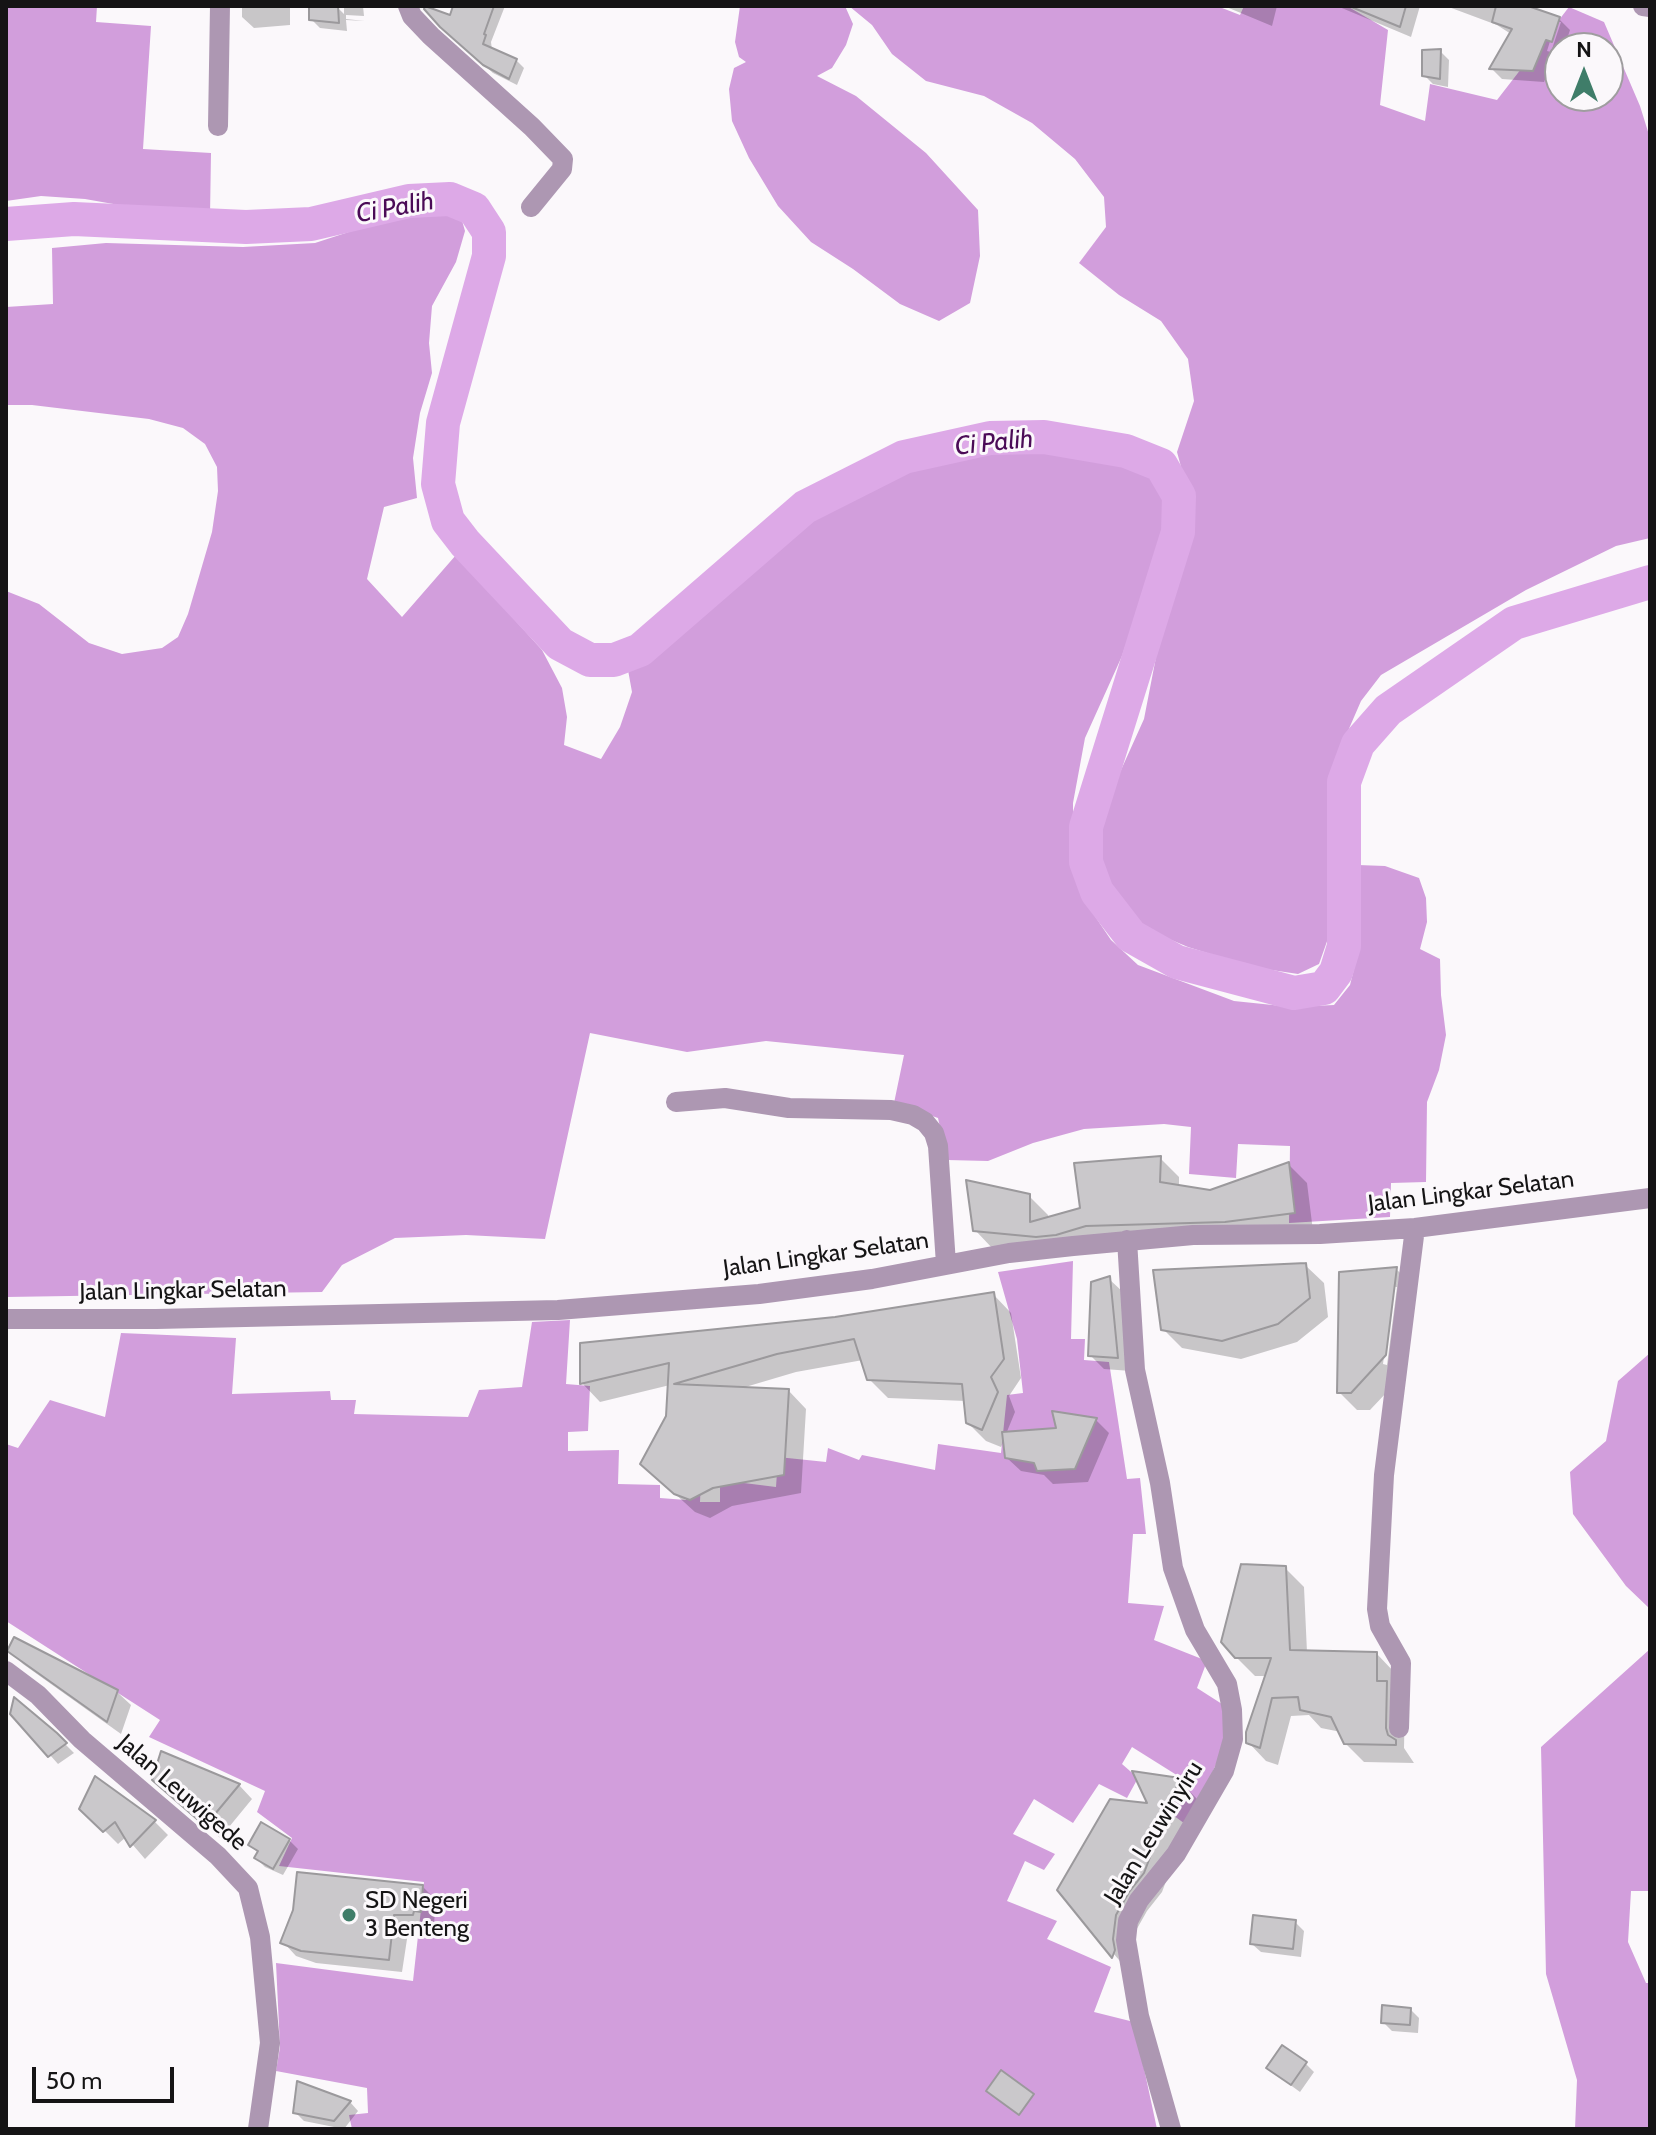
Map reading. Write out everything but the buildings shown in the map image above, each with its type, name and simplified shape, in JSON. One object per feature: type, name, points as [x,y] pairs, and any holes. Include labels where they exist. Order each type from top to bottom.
[{"type":"street","points":[[218,126],[220,6]]},
{"type":"street","points":[[408,6],[412,16],[431,36],[563,159],[562,169],[531,207]]},
{"type":"street","points":[[1643,6],[1650,7]]},
{"type":"street","points":[[676,1102],[725,1098],[789,1108],[891,1110],[913,1115],[925,1122],[934,1133],[938,1146],[946,1264]]},
{"type":"street","name":"Jalan Lingkar Selatan","points":[[6,1319],[156,1319],[558,1310],[759,1294],[872,1279],[1009,1253],[1127,1240],[1415,1228],[1650,1198]]},
{"type":"street","points":[[1399,1728],[1401,1663],[1380,1626],[1377,1609],[1384,1475],[1415,1228]]},
{"type":"street","name":"Jalan Leuwinyiru","points":[[1127,1240],[1135,1370],[1160,1483],[1173,1568],[1195,1630],[1227,1684],[1232,1710],[1233,1739],[1224,1771],[1176,1854],[1139,1900],[1128,1921],[1126,1940],[1139,2016],[1171,2129]]},
{"type":"street","name":"Jalan Leuwigede","points":[[6,1671],[38,1695],[82,1740],[218,1856],[248,1888],[260,1937],[270,2043],[258,2129]]},
{"type":"shaded area","points":[[6,6],[97,6],[96,22],[151,26],[143,149],[211,153],[210,216],[85,199],[41,196],[6,201]]},
{"type":"shaded area","points":[[740,6],[845,6],[853,24],[846,45],[832,68],[817,76],[856,96],[926,153],[978,210],[980,256],[970,303],[939,321],[900,304],[811,242],[778,206],[749,158],[732,121],[729,89],[734,68],[746,62],[739,57],[735,42]]},
{"type":"shaded area","points":[[849,6],[1217,6],[1240,15],[1244,6],[1347,6],[1388,30],[1380,105],[1425,121],[1430,84],[1497,100],[1544,39],[1544,112],[1624,112],[1624,69],[1650,138],[1650,538],[1616,546],[1526,590],[1381,675],[1361,701],[1338,754],[1331,789],[1331,930],[1319,964],[1298,974],[1252,967],[1188,947],[1138,926],[1107,892],[1100,869],[1096,837],[1103,810],[1144,719],[1163,621],[1188,555],[1193,511],[1177,452],[1194,401],[1188,359],[1161,321],[1119,295],[1079,263],[1106,227],[1104,197],[1075,159],[1032,123],[984,96],[926,81],[892,54],[872,25]]},
{"type":"shaded area","points":[[1569,7],[1604,22],[1608,32],[1550,32]]},
{"type":"shaded area","points":[[436,211],[461,217],[465,231],[456,262],[432,306],[429,343],[432,373],[420,413],[413,458],[417,498],[384,507],[367,579],[402,617],[456,555],[542,650],[562,688],[567,717],[564,745],[601,759],[620,727],[632,692],[628,670],[674,641],[808,517],[866,486],[915,465],[967,452],[1016,446],[1121,461],[1153,479],[1165,501],[1166,525],[1122,656],[1085,738],[1073,803],[1073,861],[1084,900],[1111,940],[1138,965],[1234,1001],[1292,1007],[1334,1005],[1350,985],[1356,961],[1358,865],[1385,866],[1419,878],[1426,898],[1427,922],[1420,949],[1440,959],[1446,1035],[1439,1070],[1427,1102],[1426,1182],[1391,1183],[1390,1217],[1289,1223],[1290,1146],[1238,1144],[1236,1178],[1189,1174],[1191,1127],[1164,1124],[1084,1129],[1033,1143],[988,1161],[947,1160],[938,1118],[894,1103],[904,1055],[766,1041],[687,1052],[590,1033],[545,1239],[466,1235],[395,1238],[342,1265],[322,1292],[6,1297],[6,591],[39,604],[89,643],[122,654],[162,648],[178,637],[188,614],[212,532],[218,491],[217,467],[205,444],[183,428],[149,419],[32,405],[6,405],[6,307],[53,304],[52,248],[106,243],[243,247],[315,243],[407,213]]},
{"type":"shaded area","points":[[1073,1261],[1071,1339],[1085,1339],[1084,1360],[1109,1362],[1127,1479],[1140,1478],[1146,1534],[1133,1534],[1128,1603],[1164,1606],[1154,1640],[1207,1661],[1197,1688],[1222,1704],[1227,1740],[1188,1826],[1170,1813],[1183,1779],[1132,1747],[1122,1764],[1138,1778],[1127,1798],[1099,1784],[1073,1823],[1034,1799],[1013,1834],[1055,1854],[1044,1870],[1025,1861],[1007,1901],[1057,1921],[1047,1939],[1111,1967],[1094,2012],[1134,2022],[1157,2129],[352,2129],[349,2115],[368,2113],[367,2088],[276,2071],[280,2047],[276,1963],[413,1981],[424,1882],[279,1866],[292,1838],[257,1812],[265,1791],[149,1737],[160,1720],[6,1621],[6,1444],[18,1448],[50,1400],[105,1417],[121,1333],[236,1338],[232,1394],[330,1391],[331,1400],[356,1400],[354,1414],[468,1417],[479,1390],[522,1387],[532,1322],[570,1320],[566,1384],[590,1386],[588,1431],[568,1432],[568,1451],[619,1450],[618,1484],[660,1485],[660,1498],[686,1500],[688,1482],[701,1481],[700,1502],[720,1502],[720,1480],[776,1487],[778,1457],[826,1462],[828,1448],[859,1460],[862,1455],[935,1470],[938,1444],[1001,1453],[1007,1395],[1023,1393],[1017,1339],[998,1272]]},
{"type":"shaded area","points":[[1650,1353],[1650,1609],[1626,1586],[1573,1514],[1570,1472],[1606,1441],[1618,1381]]},
{"type":"shaded area","points":[[1650,1649],[1650,1891],[1631,1891],[1628,1942],[1646,1983],[1650,1983],[1650,2129],[1575,2129],[1577,2080],[1546,1974],[1541,1747]]},
{"type":"waterway","name":"Ci Palih","points":[[6,224],[74,219],[246,227],[311,224],[409,201],[450,199],[474,209],[489,232],[489,256],[443,423],[438,484],[448,521],[465,543],[560,644],[590,660],[614,660],[640,650],[805,507],[904,457],[990,438],[1044,437],[1126,451],[1161,465],[1179,496],[1178,532],[1086,827],[1086,862],[1097,892],[1131,936],[1177,962],[1294,993],[1324,988],[1336,972],[1344,946],[1344,782],[1358,744],[1388,710],[1514,623],[1650,582]]},
{"type":"place","name":"SD Negeri 3 Benteng","points":[[349,1915]]}]
